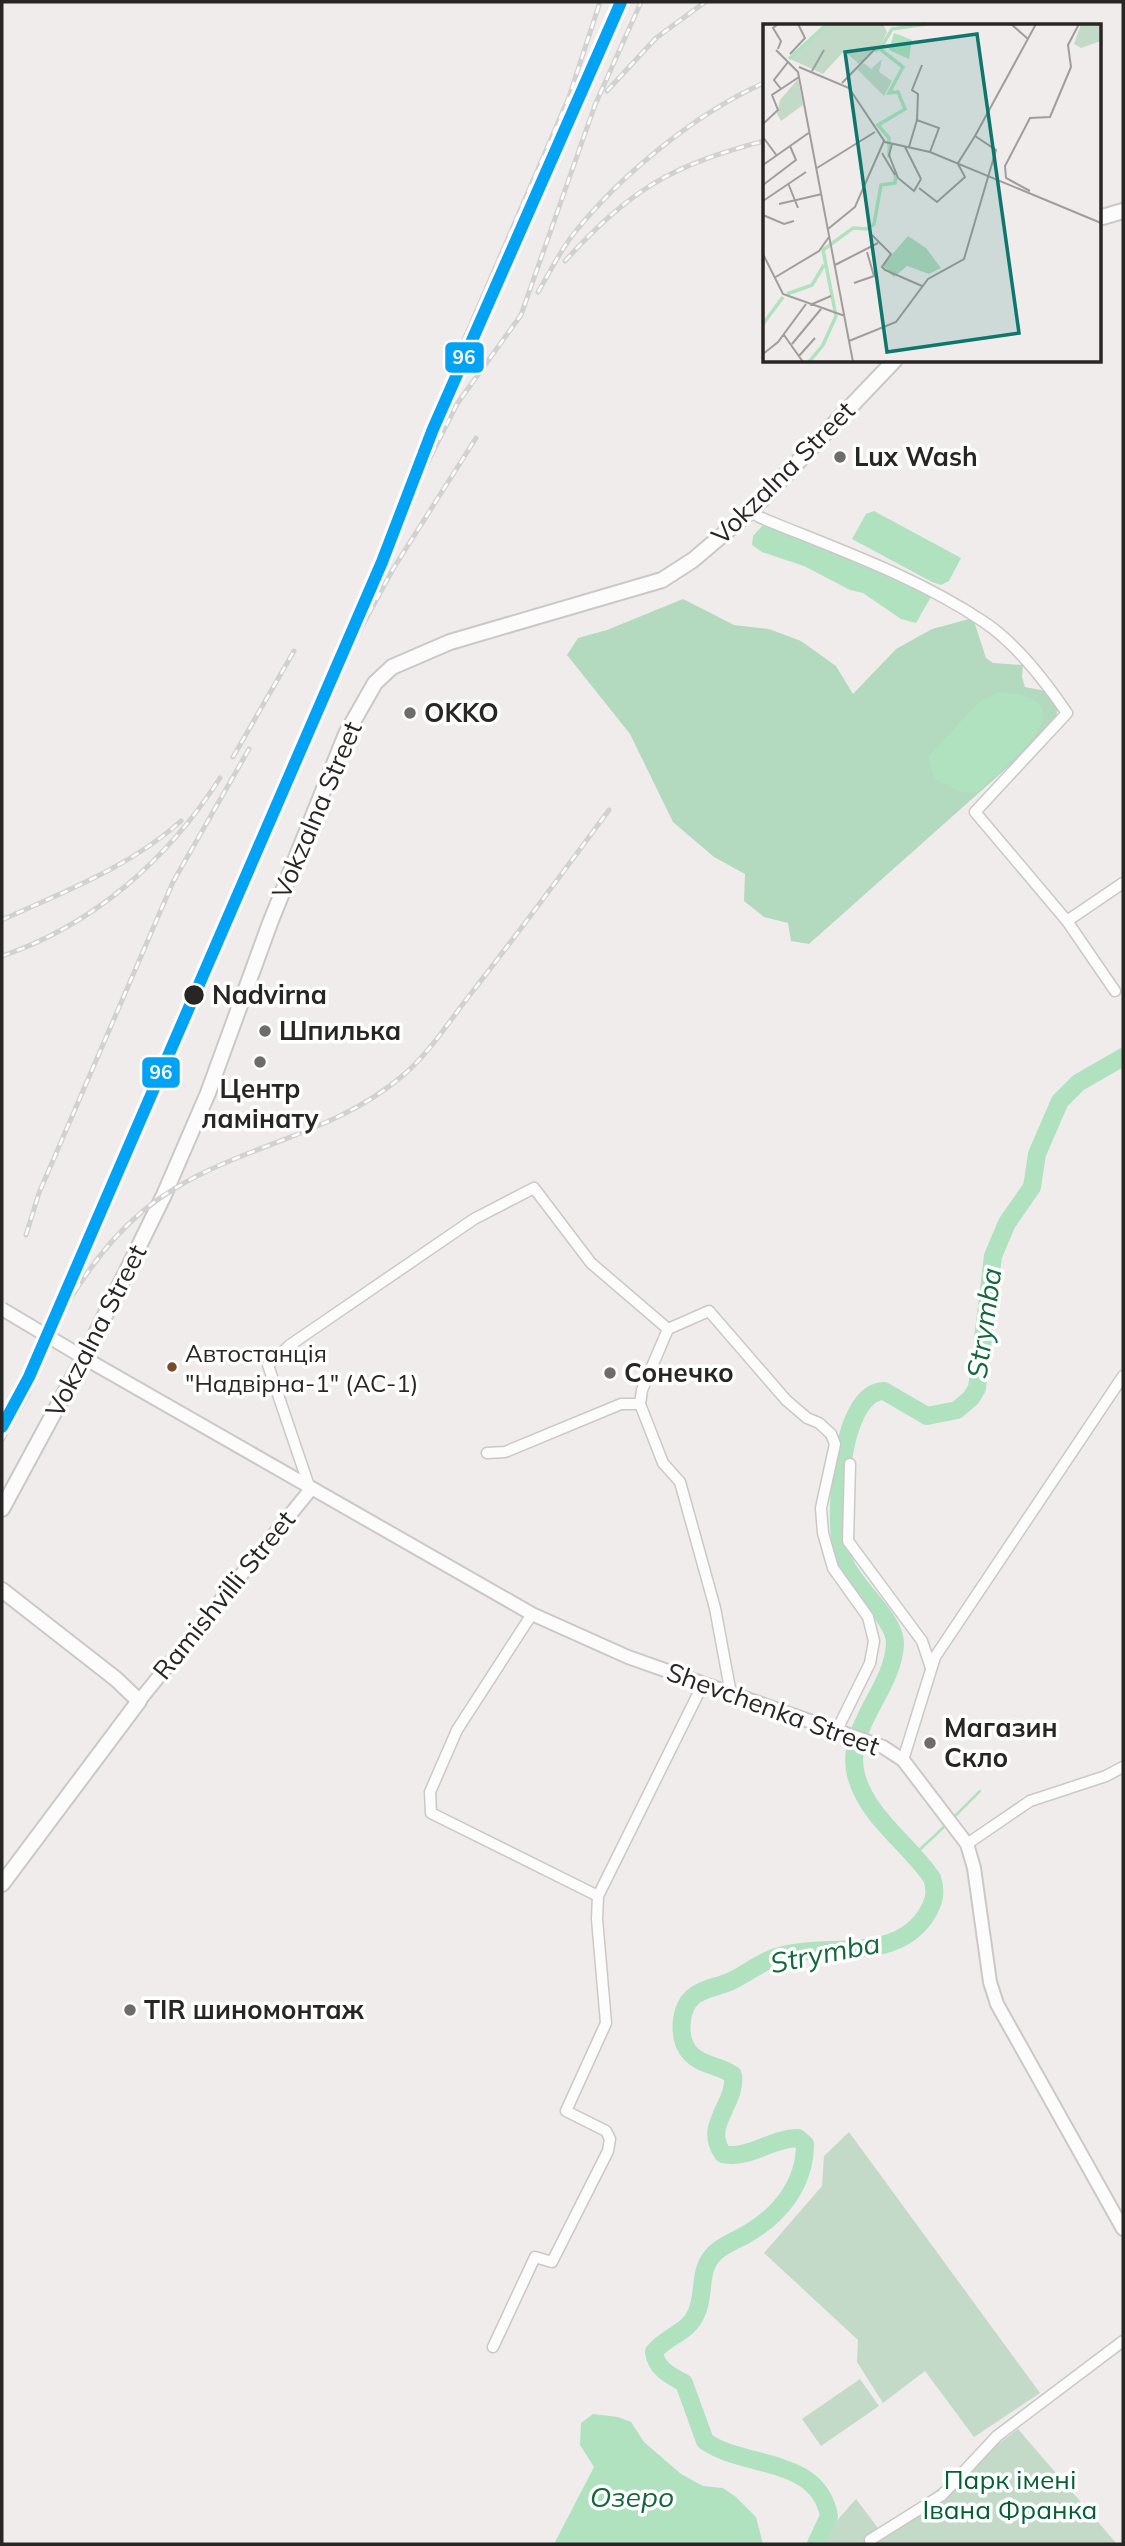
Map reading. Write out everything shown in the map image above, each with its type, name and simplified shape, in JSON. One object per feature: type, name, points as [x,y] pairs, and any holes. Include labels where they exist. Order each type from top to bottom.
[{"type":"main road","points":[[1100,218],[1123,211]]},
{"type":"main road","name":"Vokzalna Street","points":[[2,1509],[89,1348],[148,1231],[208,1093],[270,923],[346,734],[374,683],[392,667],[450,642],[662,580],[693,560],[752,510],[893,362]]},
{"type":"main road","points":[[2,1590],[116,1679],[139,1701],[2,1884]]},
{"type":"street","points":[[752,510],[759,517],[795,530],[931,592],[985,622],[1046,682],[1067,713],[975,812],[1067,921],[1115,991]]},
{"type":"street","points":[[1067,921],[1123,883]]},
{"type":"street","points":[[311,1489],[268,1365],[290,1345],[474,1219],[534,1188],[591,1263],[668,1329]]},
{"type":"street","name":"Shevchenka Street","points":[[2,1309],[286,1476],[532,1614],[628,1657],[841,1731],[883,1747],[903,1760],[967,1844],[974,1868],[990,1982],[997,2004],[1123,2229]]},
{"type":"street","points":[[731,1694],[715,1608],[680,1482],[663,1463],[640,1404],[642,1390],[668,1329],[709,1311],[786,1400],[807,1418],[819,1423],[831,1434],[835,1444],[825,1483],[822,1533],[833,1568],[868,1617],[874,1641],[870,1663],[841,1731]]},
{"type":"street","points":[[903,1760],[935,1657],[1123,1376]]},
{"type":"street","points":[[487,1453],[505,1452],[621,1404],[640,1404]]},
{"type":"street","points":[[850,1464],[848,1541],[922,1642],[931,1669]]},
{"type":"street","name":"Ramishvilli Street","points":[[139,1701],[311,1489]]},
{"type":"street","points":[[532,1614],[457,1730],[433,1784],[429,1804],[431,1813],[598,1896]]},
{"type":"street","points":[[493,2347],[536,2257],[552,2262],[608,2151],[610,2139],[606,2131],[566,2111],[606,2022],[597,1919],[598,1896],[703,1684]]},
{"type":"street","points":[[967,1844],[1030,1801],[1106,1776],[1123,1766]]},
{"type":"street","points":[[870,2540],[942,2495],[997,2436],[1123,2341]]},
{"type":"green space","points":[[849,2132],[1040,2393],[974,2437],[925,2371],[883,2403],[857,2362],[858,2340],[764,2253],[822,2186],[824,2156]]},
{"type":"green space","points":[[860,2379],[879,2406],[821,2446],[802,2419]]},
{"type":"green space","name":"Парк імені Івана Франка","points":[[1018,2429],[1117,2544],[816,2544],[856,2499],[881,2532]]},
{"type":"shaded area","points":[[683,599],[734,625],[769,629],[801,641],[836,666],[853,694],[896,649],[932,629],[973,618],[986,658],[993,663],[1023,665],[1025,687],[1061,694],[1054,726],[809,944],[791,941],[788,923],[764,917],[744,901],[745,874],[714,857],[673,822],[630,734],[567,655],[578,638],[607,630]]},
{"type":"water","points":[[874,511],[961,558],[949,581],[941,585],[932,582],[852,539],[866,514]]},
{"type":"water","points":[[762,526],[771,526],[932,595],[916,623],[901,619],[863,593],[850,590],[804,566],[762,552],[752,545],[753,536]]},
{"type":"water","points":[[998,692],[1027,697],[1040,706],[1043,718],[1036,733],[1007,765],[977,792],[960,792],[934,778],[929,756],[978,703]]},
{"type":"water","name":"Озеро","points":[[593,2414],[618,2417],[631,2422],[644,2442],[681,2474],[703,2486],[723,2488],[736,2497],[756,2517],[763,2544],[554,2544],[594,2467],[580,2445],[581,2423]]},
{"type":"waterway","name":"Strymba","points":[[816,2544],[829,2516],[822,2497],[810,2483],[778,2466],[721,2450],[705,2441],[684,2383],[665,2371],[655,2358],[654,2352],[688,2326],[696,2314],[709,2260],[722,2248],[770,2218],[780,2208],[795,2185],[804,2159],[805,2144],[798,2138],[779,2141],[742,2154],[723,2154],[716,2133],[733,2086],[733,2075],[700,2061],[691,2054],[683,2041],[683,2016],[689,2001],[698,1993],[729,1982],[776,1957],[876,1947],[911,1932],[931,1907],[934,1898],[932,1878],[869,1804],[856,1775],[854,1757],[857,1741],[886,1677],[895,1644],[889,1624],[850,1573],[841,1546],[839,1495],[848,1437],[856,1414],[868,1397],[884,1391],[927,1416],[957,1410],[971,1398],[977,1388],[993,1256],[1007,1223],[1032,1187],[1037,1154],[1060,1101],[1078,1083],[1123,1057]]},
{"type":"waterway","points":[[953,1818],[980,1791]]},
{"type":"waterway","points":[[914,1855],[946,1825]]},
{"type":"railway","points":[[458,354],[569,97],[600,2]]},
{"type":"railway","points":[[410,497],[457,404],[521,315],[595,105],[641,2]]},
{"type":"railway","points":[[607,91],[656,38],[705,2]]},
{"type":"railway","points":[[538,292],[575,232],[615,188],[687,128],[763,84]]},
{"type":"railway","points":[[565,261],[611,215],[654,183],[703,160],[763,141]]},
{"type":"railway","points":[[323,698],[393,569],[476,438]]},
{"type":"railway","points":[[233,757],[294,651]]},
{"type":"railway","points":[[252,877],[334,689]]},
{"type":"railway","points":[[26,1235],[39,1193],[173,882],[249,749]]},
{"type":"railway","points":[[2,956],[36,943],[68,926],[126,886],[177,836],[220,778]]},
{"type":"railway","points":[[67,1304],[113,1240],[157,1200],[231,1160],[348,1112],[375,1096],[411,1068],[437,1038],[609,810]]},
{"type":"railway","points":[[2,920],[118,865],[181,821]]},
{"type":"railway","points":[[85,1263],[110,1206]]},
{"type":"railway","points":[[2,1440],[28,1394],[71,1295]]},
{"type":"transit line","name":"96","points":[[2,1427],[29,1377],[382,562],[433,429],[621,2]]},
{"type":"place","name":"Lux Wash","points":[[840,457]]},
{"type":"place","name":"OKKO","points":[[410,713]]},
{"type":"place","name":"Nadvirna","points":[[194,995]]},
{"type":"place","name":"Шпилька","points":[[265,1031]]},
{"type":"place","name":"Центр ламінату","points":[[260,1062]]},
{"type":"place","name":"Автостанція \"Надвірна-1\" (АС-1)","points":[[172,1367]]},
{"type":"place","name":"Сонечко","points":[[610,1373]]},
{"type":"place","name":"Магазин Скло","points":[[930,1743]]},
{"type":"place","name":"TIR шиномонтаж","points":[[130,2010]]}]
